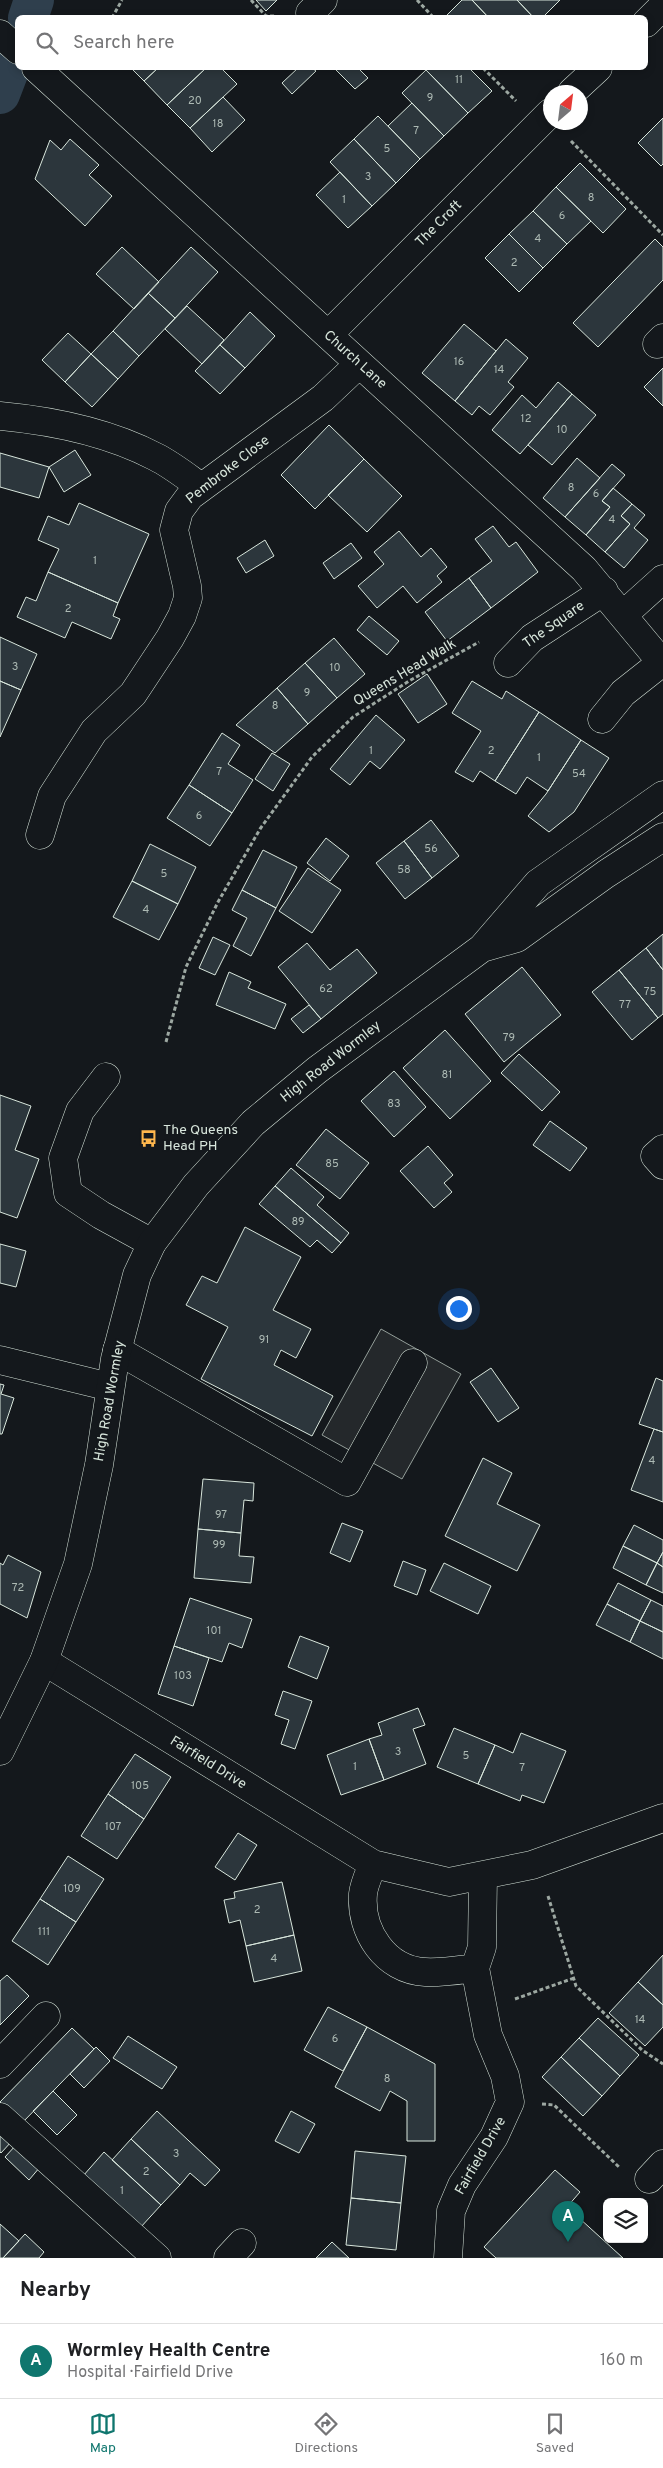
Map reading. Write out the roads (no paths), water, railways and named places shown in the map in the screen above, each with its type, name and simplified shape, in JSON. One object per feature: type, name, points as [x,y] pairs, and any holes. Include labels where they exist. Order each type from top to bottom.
[{"type":"street","points":[[648,21],[663,6]]},
{"type":"street","points":[[0,34],[15,47]]},
{"type":"street","points":[[580,85],[596,70]]},
{"type":"street","name":"Church Lane","points":[[44,75],[577,562],[624,615],[662,670]]},
{"type":"street","name":"The Croft","points":[[328,335],[543,120]]},
{"type":"street","name":"Pembroke Close","points":[[40,835],[52,796],[88,739],[94,730],[133,694],[170,638],[182,616],[188,598],[188,586],[185,568],[175,541],[174,522],[183,504],[202,486],[323,398],[359,364]]},
{"type":"street","points":[[0,416],[42,420],[91,432],[156,457],[202,486]]},
{"type":"street","points":[[624,615],[663,579]]},
{"type":"street","name":"The Square","points":[[508,663],[532,638],[604,591]]},
{"type":"street","points":[[602,719],[623,693],[662,670]]},
{"type":"street","name":"High Road Wormley","points":[[0,1751],[44,1661],[78,1564],[99,1465],[117,1350],[138,1275],[152,1243],[196,1185],[253,1123],[317,1070],[482,948],[538,882],[663,796]]},
{"type":"street","name":"High Road Wormley","points":[[482,948],[517,938],[606,874],[663,837]]},
{"type":"street","points":[[106,1077],[80,1111],[62,1158],[68,1193],[101,1215],[152,1243]]},
{"type":"street","points":[[663,1149],[655,1156],[663,1166]]},
{"type":"street","points":[[117,1350],[347,1482],[413,1363]]},
{"type":"street","points":[[0,1360],[110,1387]]},
{"type":"street","name":"Fairfield Drive","points":[[44,1661],[372,1864],[449,1882],[538,1863],[663,1818]]},
{"type":"street","points":[[372,1864],[364,1892],[363,1911],[368,1931],[386,1955],[392,1960],[424,1972],[475,1968]]},
{"type":"street","name":"Fairfield Drive","points":[[448,2258],[451,2211],[462,2185],[494,2138],[510,2102],[505,2076],[488,2034],[475,1968],[482,1947],[484,1876]]},
{"type":"street","points":[[0,2064],[46,2016]]},
{"type":"street","points":[[0,2117],[157,2258]]},
{"type":"waterway","points":[[29,15],[34,0]]},
{"type":"waterway","points":[[0,94],[15,55]]},
{"type":"place","name":"The Queens Head PH","points":[[149,1138]]},
{"type":"place","name":"Wormley Health Centre","points":[[568,2242]]}]
